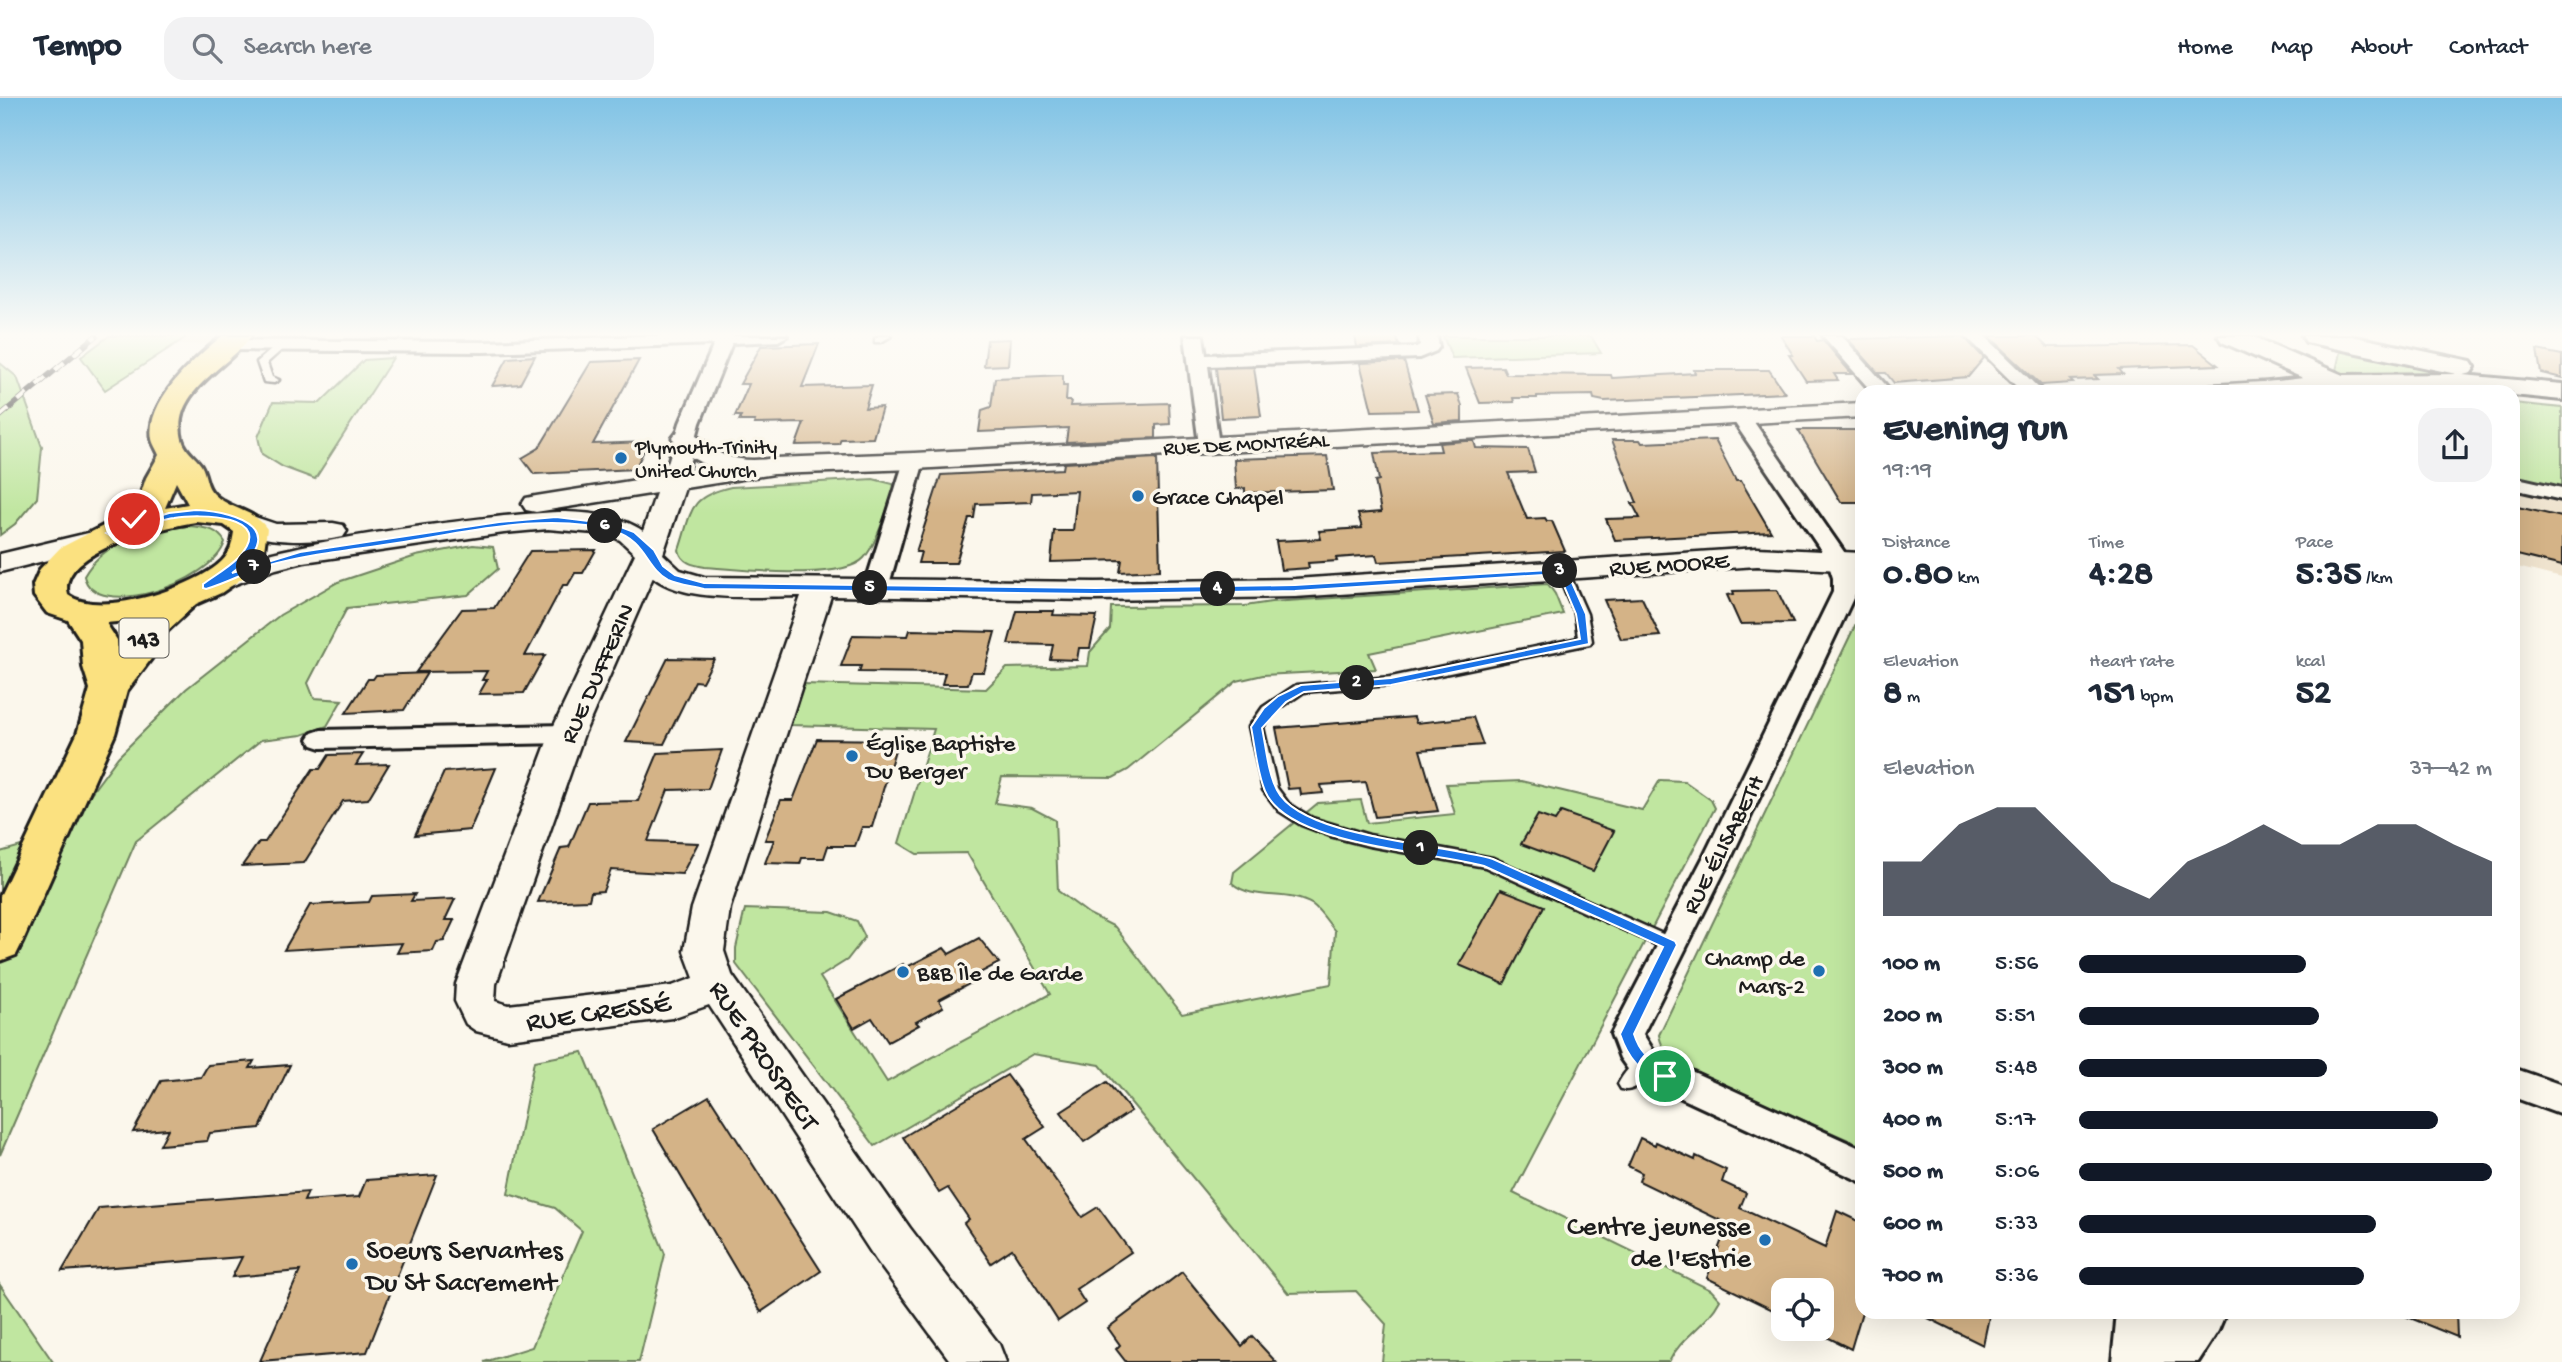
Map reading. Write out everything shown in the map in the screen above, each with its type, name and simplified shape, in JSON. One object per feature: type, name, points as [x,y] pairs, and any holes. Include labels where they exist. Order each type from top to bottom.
[{"type":"main road","points":[[180,395],[170,416],[168,438],[174,455],[187,467],[199,499],[232,517]]},
{"type":"main road","points":[[2523,395],[2562,399]]},
{"type":"main road","points":[[50,594],[50,583],[61,566],[82,548],[152,503],[161,478],[174,455]]},
{"type":"main road","points":[[106,535],[169,516],[232,517]]},
{"type":"main road","name":"143","points":[[0,943],[96,734],[109,689],[133,659],[150,627],[197,590],[240,562],[249,550],[253,539],[251,529],[232,517]]},
{"type":"main road","name":"143","points":[[50,594],[55,602],[81,613],[121,613],[155,606],[197,590]]},
{"type":"main road","name":"143","points":[[81,613],[99,640],[101,667],[109,689]]},
{"type":"main road","points":[[2141,1362],[2179,1319]]},
{"type":"main road","points":[[2165,1362],[2182,1319]]},
{"type":"street","name":"RUE DUFFERIN","points":[[479,1012],[473,1000],[477,984],[567,734],[650,552],[685,439],[703,395]]},
{"type":"street","points":[[1202,395],[1209,445]]},
{"type":"street","name":"RUE DE MONTRÉAL","points":[[232,517],[273,532],[330,532],[573,499],[774,466],[914,461],[1855,410]]},
{"type":"street","name":"RUE ÉLISABETH","points":[[1740,416],[1850,561],[1845,572],[1847,585],[1717,858],[1670,945],[1627,1034],[1636,1075],[1855,1163]]},
{"type":"street","points":[[685,439],[703,455],[728,466],[774,466]]},
{"type":"street","points":[[876,588],[914,461]]},
{"type":"street","points":[[2520,485],[2562,494]]},
{"type":"street","points":[[197,590],[261,565],[300,555],[499,525],[556,520],[613,527],[630,534],[650,552]]},
{"type":"street","points":[[0,563],[106,535]]},
{"type":"street","name":"RUE MOORE","points":[[650,552],[659,568],[671,578],[704,586],[1096,591],[1295,588],[1757,557],[1850,561]]},
{"type":"street","points":[[0,579],[35,583],[50,594]]},
{"type":"street","name":"RUE PROSPECT","points":[[819,588],[711,908],[704,951],[708,967],[718,986],[893,1244],[981,1362]]},
{"type":"street","points":[[321,739],[567,734]]},
{"type":"street","name":"RUE CRESSÉ","points":[[479,1012],[490,1020],[508,1022],[671,1002],[718,986]]},
{"type":"street","points":[[2520,1085],[2562,1100]]},
{"type":"lane","points":[[1562,571],[1581,614],[1585,641],[1391,681],[1301,688],[1268,710],[1256,727],[1270,791],[1281,805],[1303,820],[1365,840],[1461,855],[1488,862],[1670,945]]},
{"type":"shaded area","points":[[2520,493],[2562,503],[2562,578],[2520,568]]},
{"type":"green space","points":[[0,395],[23,395],[42,447],[37,498],[15,524],[0,535]]},
{"type":"green space","points":[[328,395],[369,395],[315,479],[283,467],[262,454],[258,437],[273,402],[320,403]]},
{"type":"green space","points":[[2520,404],[2562,408],[2562,487],[2520,478]]},
{"type":"green space","points":[[873,479],[893,484],[895,489],[869,552],[852,565],[813,572],[764,571],[701,566],[689,563],[680,554],[693,508],[706,496],[717,491],[731,487]]},
{"type":"green space","points":[[190,526],[214,531],[225,542],[216,557],[178,583],[154,592],[109,596],[92,589],[84,576],[104,553],[116,545],[160,530]]},
{"type":"green space","points":[[473,545],[493,547],[498,569],[468,595],[347,608],[308,683],[314,698],[342,700],[327,726],[302,735],[261,740],[136,841],[0,1155],[0,852],[60,835],[118,757],[186,689],[280,615],[338,582],[416,556]]},
{"type":"green space","points":[[1548,584],[1563,614],[1369,653],[1376,669],[1263,675],[1237,681],[1128,770],[1113,778],[1002,777],[995,803],[1032,808],[1055,820],[1058,891],[1089,914],[1115,927],[1182,1014],[1331,984],[1335,931],[1316,908],[1293,897],[1250,892],[1232,883],[1234,872],[1318,803],[1361,800],[1367,823],[1455,814],[1446,784],[1521,781],[1642,810],[1660,780],[1684,781],[1711,800],[1715,808],[1513,1193],[1711,1290],[1720,1300],[1708,1317],[1680,1345],[1669,1362],[1382,1362],[1386,1324],[1356,1291],[1288,1293],[1100,1065],[1033,1054],[875,1146],[736,964],[736,948],[745,909],[831,912],[857,921],[865,937],[847,960],[820,977],[887,1082],[1050,994],[967,853],[917,854],[899,843],[934,729],[791,725],[803,684],[986,689],[1007,668],[1088,666],[1090,652],[1110,629],[1111,607],[1245,606],[1271,602]]},
{"type":"green space","points":[[1855,626],[1855,1143],[1688,1069],[1669,1055],[1659,1035]]},
{"type":"green space","points":[[583,1052],[665,1254],[639,1362],[484,1362],[532,1347],[582,1231],[555,1208],[508,1194],[534,1061]]},
{"type":"green space","points":[[0,1285],[53,1362],[0,1362]]},
{"type":"building","points":[[571,395],[620,395],[593,444],[648,442],[635,469],[534,474],[522,458],[539,448]]},
{"type":"building","points":[[744,395],[869,395],[865,408],[882,407],[873,438],[841,439],[839,444],[796,445],[804,423],[754,424],[755,421],[739,421],[741,416],[735,416]]},
{"type":"building","points":[[993,395],[1066,395],[1066,401],[1071,401],[1070,406],[1169,403],[1170,424],[1156,425],[1156,438],[1066,442],[1068,428],[979,432],[982,410],[991,407]]},
{"type":"building","points":[[1219,395],[1258,395],[1261,416],[1221,418]]},
{"type":"building","points":[[1368,395],[1414,395],[1418,410],[1372,411]]},
{"type":"building","points":[[1425,395],[1458,395],[1462,421],[1434,423]]},
{"type":"building","points":[[1477,395],[1740,395],[1604,401],[1594,399],[1593,395],[1537,396],[1513,398],[1514,402],[1480,403]]},
{"type":"building","points":[[1798,430],[1855,430],[1855,502],[1841,502]]},
{"type":"building","points":[[1612,440],[1640,440],[1642,443],[1715,440],[1736,481],[1741,481],[1771,532],[1615,540],[1606,519],[1640,518],[1632,503],[1637,503]]},
{"type":"building","points":[[1474,441],[1476,448],[1528,449],[1535,472],[1508,473],[1527,519],[1545,518],[1552,521],[1565,551],[1378,562],[1376,555],[1336,558],[1337,561],[1308,563],[1309,568],[1281,570],[1276,541],[1321,539],[1319,531],[1362,528],[1358,514],[1381,512],[1375,481],[1379,480],[1374,453],[1441,451],[1439,443]]},
{"type":"building","points":[[1327,456],[1333,490],[1245,493],[1245,488],[1236,489],[1234,459]]},
{"type":"building","points":[[1157,458],[1160,570],[1120,572],[1122,560],[1051,562],[1054,531],[1073,531],[1077,491],[1032,493],[1031,502],[976,504],[974,518],[969,518],[956,563],[918,563],[921,552],[916,552],[941,475],[1063,469],[1064,463]]},
{"type":"building","points":[[2520,508],[2562,517],[2562,566],[2520,556]]},
{"type":"building","points":[[596,550],[583,573],[575,573],[568,585],[563,585],[525,656],[545,655],[524,693],[479,694],[487,680],[482,680],[487,671],[416,672],[462,609],[494,608],[530,551]]},
{"type":"building","points":[[1777,590],[1793,623],[1740,624],[1727,595],[1734,594],[1733,591]]},
{"type":"building","points":[[1642,598],[1660,636],[1621,639],[1604,600]]},
{"type":"building","points":[[1017,611],[1054,611],[1053,615],[1097,616],[1090,648],[1079,648],[1077,660],[1050,659],[1053,645],[1008,644]]},
{"type":"building","points":[[910,630],[995,632],[984,672],[972,672],[968,684],[942,684],[945,673],[859,672],[861,666],[841,666],[853,635],[908,636]]},
{"type":"building","points":[[668,658],[714,659],[702,682],[695,681],[664,744],[626,742]]},
{"type":"building","points":[[427,673],[404,710],[346,713],[368,679],[373,679],[376,675]]},
{"type":"building","points":[[1414,717],[1416,723],[1473,717],[1483,745],[1420,750],[1438,811],[1375,817],[1366,782],[1321,785],[1323,793],[1301,795],[1300,788],[1288,789],[1276,728]]},
{"type":"building","points":[[817,739],[898,740],[872,827],[862,827],[855,846],[828,846],[824,858],[802,858],[800,864],[765,863],[774,840],[765,840],[781,800],[793,800]]},
{"type":"building","points":[[722,750],[708,789],[668,790],[648,841],[698,843],[682,874],[611,870],[603,891],[591,892],[589,900],[538,902],[561,848],[569,847],[588,802],[638,801],[658,753]]},
{"type":"building","points":[[363,754],[356,765],[389,764],[368,799],[343,801],[304,863],[242,866],[259,842],[265,842],[313,769],[320,769],[329,755]]},
{"type":"building","points":[[496,768],[470,830],[415,835],[444,772]]},
{"type":"building","points":[[1561,812],[1614,831],[1593,871],[1521,844],[1538,815],[1555,821]]},
{"type":"building","points":[[1501,889],[1544,906],[1504,984],[1459,965]]},
{"type":"building","points":[[415,894],[411,901],[455,899],[445,920],[454,920],[444,941],[437,942],[433,951],[397,953],[402,943],[284,950],[310,905],[369,902],[372,896]]},
{"type":"building","points":[[979,938],[999,963],[970,978],[973,982],[939,1000],[943,1007],[916,1022],[919,1025],[888,1042],[872,1018],[854,1028],[836,999],[903,964],[905,968],[944,948],[949,954]]},
{"type":"building","points":[[254,1061],[250,1068],[290,1065],[260,1128],[210,1133],[207,1141],[160,1145],[168,1129],[133,1132],[161,1081],[201,1077],[208,1065]]},
{"type":"building","points":[[1007,1075],[1045,1127],[1026,1139],[1082,1217],[1098,1207],[1131,1252],[1076,1289],[1085,1303],[1058,1321],[1012,1249],[991,1263],[964,1223],[969,1219],[948,1188],[939,1193],[903,1137]]},
{"type":"building","points":[[1107,1082],[1131,1111],[1084,1142],[1061,1112]]},
{"type":"building","points":[[709,1096],[821,1271],[761,1312],[653,1129]]},
{"type":"building","name":"Centre jeunesse de l'Estrie","points":[[1640,1138],[1655,1145],[1656,1142],[1695,1160],[1696,1156],[1726,1170],[1722,1182],[1746,1193],[1740,1208],[1825,1248],[1837,1211],[1855,1220],[1855,1319],[1860,1319],[1851,1349],[1834,1340],[1834,1278],[1771,1278],[1771,1309],[1707,1278],[1728,1224],[1639,1181],[1642,1173],[1628,1166]]},
{"type":"building","name":"Soeurs Servantes Du St Sacrement","points":[[437,1175],[367,1352],[260,1361],[300,1271],[232,1277],[242,1257],[62,1271],[99,1208],[308,1192],[304,1201],[359,1197],[366,1180]]},
{"type":"building","points":[[1182,1272],[1242,1346],[1252,1336],[1276,1362],[1126,1362],[1116,1349],[1120,1345],[1108,1328]]},
{"type":"building","points":[[1930,1319],[1989,1319],[1983,1345]]},
{"type":"building","points":[[2413,1319],[2456,1319],[2457,1337]]},
{"type":"railway","points":[[0,416],[25,395]]},
{"type":"place","name":"Plymouth-Trinity United Church","points":[[621,458]]},
{"type":"place","name":"Grace Chapel","points":[[1138,496]]},
{"type":"place","name":"Église Baptiste Du Berger","points":[[852,756]]},
{"type":"place","name":"Champ de Mars-2","points":[[1819,971]]},
{"type":"place","name":"B&B Île de Garde","points":[[903,972]]},
{"type":"place","name":"Centre jeunesse de l'Estrie","points":[[1765,1240]]},
{"type":"place","name":"Soeurs Servantes Du St Sacrement","points":[[352,1264]]},
{"type":"route","points":[[134,519],[111,533],[139,523],[196,512],[220,513],[243,521],[251,529],[253,539],[249,550],[240,562],[206,586],[283,558],[320,551],[499,525],[556,520],[613,527],[630,534],[650,552],[659,568],[671,578],[704,586],[1096,591],[1295,588],[1562,571],[1581,614],[1585,641],[1391,681],[1301,688],[1268,710],[1256,727],[1270,791],[1281,805],[1303,820],[1339,834],[1365,840],[1461,855],[1488,862],[1670,945],[1627,1034],[1632,1048],[1644,1065],[1665,1076]]}]
